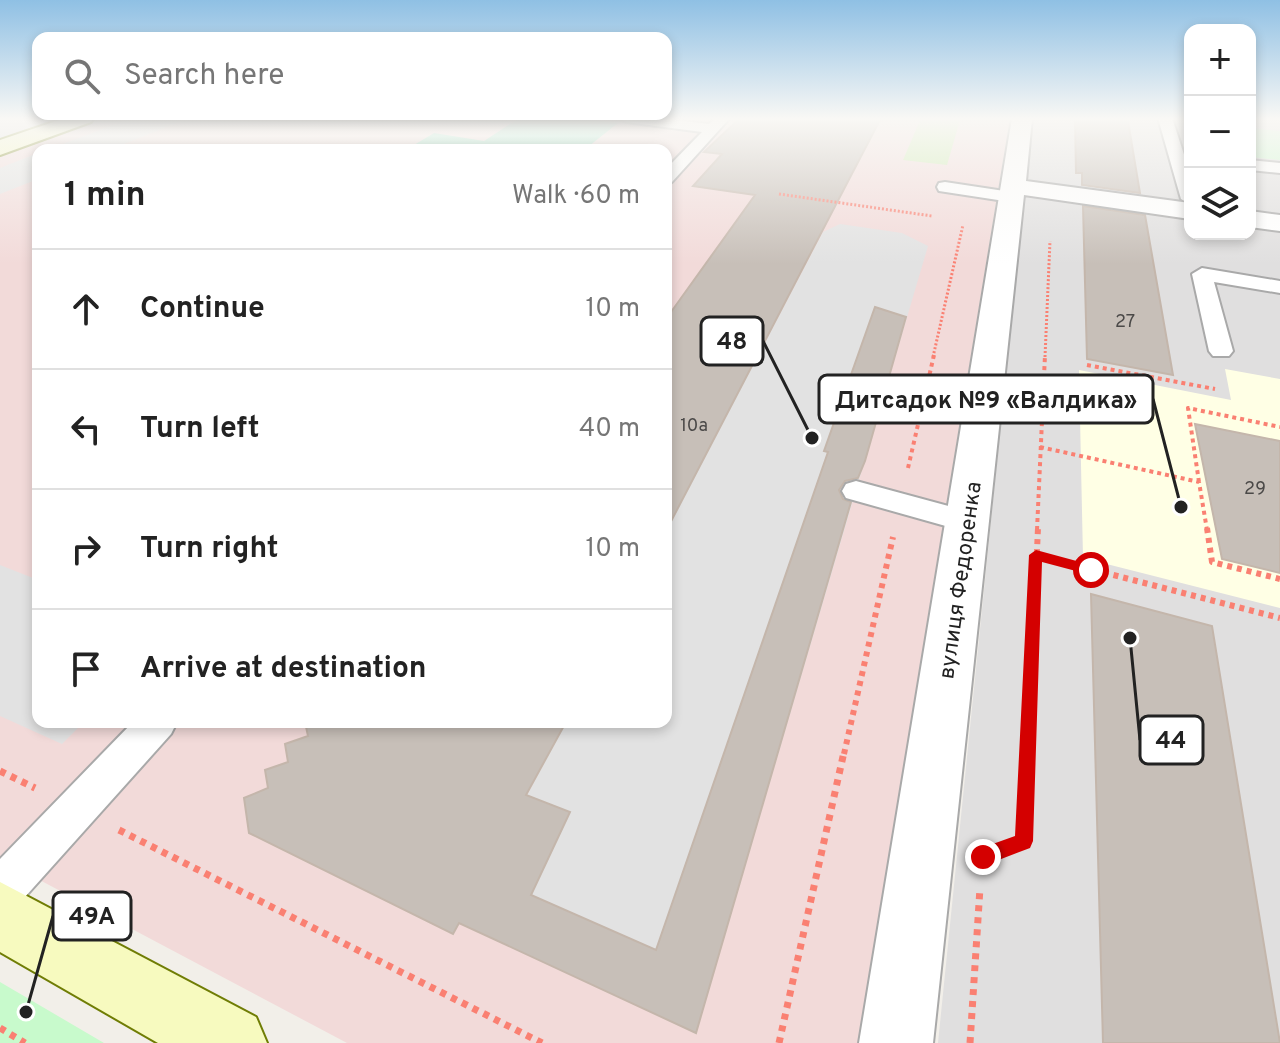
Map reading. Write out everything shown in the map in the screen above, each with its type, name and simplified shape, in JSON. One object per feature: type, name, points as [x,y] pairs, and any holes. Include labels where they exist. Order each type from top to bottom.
[{"type":"street","name":"вулиця Федоренка","points":[[896,1043],[967,521],[998,192],[1006,167]]},
{"type":"street","points":[[998,192],[1184,210]]},
{"type":"street","points":[[1256,220],[1280,223]]},
{"type":"street","points":[[0,915],[230,1043]]},
{"type":"lane","points":[[945,187],[998,192]]},
{"type":"lane","points":[[1221,351],[1202,274],[1280,287]]},
{"type":"lane","points":[[856,491],[967,521]]},
{"type":"lane","points":[[0,891],[152,728]]},
{"type":"path","points":[[779,1043],[964,221],[998,192]]},
{"type":"path","points":[[779,194],[964,221]]},
{"type":"path","points":[[970,1043],[983,857],[1024,841],[1050,239]]},
{"type":"path","points":[[1087,365],[1215,389]]},
{"type":"path","points":[[1280,427],[1188,408],[1212,562],[1280,579]]},
{"type":"path","points":[[1040,447],[1199,482]]},
{"type":"path","points":[[1036,555],[1280,618]]},
{"type":"path","points":[[0,771],[542,1043]]},
{"type":"path","points":[[0,1028],[25,1043]]},
{"type":"shaded area","points":[[0,167],[32,167],[32,728],[672,728],[672,167],[1002,167],[858,1043],[347,1043],[0,859]]},
{"type":"shaded area","points":[[32,167],[32,181],[0,194],[0,168]]},
{"type":"shaded area","points":[[1027,167],[1184,167],[1184,205],[1025,183]]},
{"type":"shaded area","points":[[1256,167],[1280,167],[1280,218],[1256,215]]},
{"type":"shaded area","points":[[1024,196],[1184,218],[1184,240],[1256,240],[1256,229],[1280,232],[1280,1043],[938,1043]]},
{"type":"shaded area","points":[[840,224],[902,233],[928,246],[696,1033],[459,923],[563,728],[672,728],[672,520],[823,232]]},
{"type":"shaded area","points":[[1225,369],[1280,379],[1280,608],[1083,558],[1079,370],[1231,400]]},
{"type":"shaded area","points":[[0,565],[32,578],[32,728],[78,728],[62,744],[0,716]]},
{"type":"green space","points":[[0,982],[104,1043],[0,1043]]},
{"type":"building","points":[[711,167],[856,167],[672,519],[672,311],[755,195],[693,186]]},
{"type":"building","points":[[1076,167],[1136,167],[1140,193],[1082,185],[1082,173],[1076,173]]},
{"type":"building","points":[[1083,206],[1145,215],[1173,375],[1087,359]]},
{"type":"building","points":[[875,307],[906,317],[865,461],[858,478],[845,481],[839,490],[843,499],[851,502],[696,1033],[459,923],[453,934],[249,833],[244,798],[268,788],[265,770],[288,762],[285,744],[308,736],[306,728],[563,728],[526,795],[570,812],[531,895],[656,950],[828,452],[824,451]]},
{"type":"building","points":[[1195,424],[1280,441],[1280,573],[1222,559]]},
{"type":"building","points":[[1091,594],[1212,626],[1280,1043],[1103,1043]]},
{"type":"place","name":"48","points":[[812,438]]},
{"type":"place","name":"Дитсадок №9 «Валдика»","points":[[1181,507]]},
{"type":"place","name":"44","points":[[1130,638]]},
{"type":"place","name":"49А","points":[[26,1012]]},
{"type":"route","points":[[983,857],[1024,841],[1036,555],[1091,570]]}]
